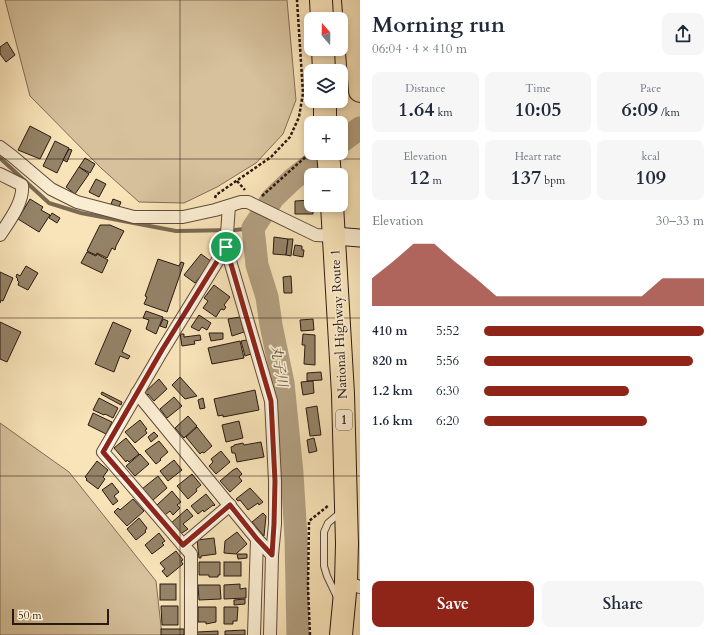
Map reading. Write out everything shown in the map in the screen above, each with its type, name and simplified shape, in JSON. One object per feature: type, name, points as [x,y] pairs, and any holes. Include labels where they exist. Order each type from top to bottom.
[{"type":"highway","points":[[321,0],[322,12]]},
{"type":"highway","points":[[353,0],[360,91]]},
{"type":"highway","name":"National Highway Route 1","points":[[333,212],[343,394],[338,505],[347,544],[353,585],[343,609],[341,635]]},
{"type":"main road","points":[[335,236],[360,238]]},
{"type":"street","points":[[0,147],[51,189],[77,202],[134,217],[183,216],[215,210],[241,202],[251,197],[275,216],[316,235],[335,236]]},
{"type":"street","points":[[0,174],[22,185]]},
{"type":"street","points":[[22,185],[38,178]]},
{"type":"street","points":[[0,235],[10,221],[21,198],[22,185]]},
{"type":"street","points":[[229,206],[226,247],[271,401],[275,481],[270,635]]},
{"type":"street","points":[[191,635],[192,554],[103,452],[137,393],[226,247]]},
{"type":"street","points":[[137,393],[257,539],[272,555]]},
{"type":"street","points":[[183,545],[230,505]]},
{"type":"street","points":[[254,635],[257,539]]},
{"type":"lane","points":[[338,505],[324,532],[324,566],[327,576],[343,609]]},
{"type":"path","points":[[213,202],[216,195],[237,182],[271,157],[290,137],[299,117],[303,93],[297,0]]},
{"type":"path","points":[[237,182],[251,197],[262,196],[304,158]]},
{"type":"path","points":[[310,635],[308,587],[309,521],[338,505]]},
{"type":"shaded area","points":[[5,0],[287,0],[296,100],[283,134],[256,163],[217,187],[184,203],[139,202],[101,168],[30,96]]},
{"type":"shaded area","points":[[0,423],[69,472],[156,581],[162,635],[0,635]]},
{"type":"building","points":[[7,42],[15,55],[6,62],[0,54],[0,47]]},
{"type":"building","points":[[30,126],[51,137],[40,159],[18,150]]},
{"type":"building","points":[[55,141],[69,148],[57,173],[43,166]]},
{"type":"building","points":[[69,149],[72,150],[67,162],[63,160]]},
{"type":"building","points":[[85,158],[95,164],[90,173],[79,167]]},
{"type":"building","points":[[79,167],[89,174],[75,194],[66,187]]},
{"type":"building","points":[[96,179],[106,184],[99,197],[89,192]]},
{"type":"building","points":[[30,199],[43,207],[41,210],[50,215],[39,232],[18,219]]},
{"type":"building","points":[[113,199],[121,202],[119,207],[111,204]]},
{"type":"building","points":[[304,200],[304,212],[313,212],[313,214],[295,214],[295,201]]},
{"type":"building","points":[[52,213],[60,218],[57,223],[49,218]]},
{"type":"building","points":[[100,225],[110,225],[124,231],[115,250],[112,248],[107,258],[97,253],[96,255],[87,251]]},
{"type":"building","points":[[274,237],[288,239],[286,255],[273,254]]},
{"type":"building","points":[[288,239],[293,239],[291,256],[286,255]]},
{"type":"building","points":[[295,245],[302,246],[302,250],[304,250],[303,257],[293,255]]},
{"type":"building","points":[[87,252],[96,256],[97,254],[108,260],[102,273],[81,263]]},
{"type":"building","points":[[201,254],[212,262],[195,283],[184,275]]},
{"type":"building","points":[[158,259],[179,266],[181,262],[184,263],[167,312],[144,304],[147,297],[145,296]]},
{"type":"building","points":[[26,266],[38,273],[28,290],[18,285],[19,282],[16,277],[17,274],[20,276]]},
{"type":"building","points":[[0,272],[13,278],[3,301],[1,300],[0,303]]},
{"type":"building","points":[[291,276],[292,293],[284,293],[283,277]]},
{"type":"building","points":[[214,285],[230,297],[224,305],[226,307],[224,310],[221,309],[216,317],[203,308],[208,301],[204,298]]},
{"type":"building","points":[[146,311],[163,317],[156,334],[146,329],[149,320],[143,318]]},
{"type":"building","points":[[199,315],[211,323],[207,330],[202,327],[199,331],[191,327]]},
{"type":"building","points":[[240,317],[244,332],[232,336],[228,319]]},
{"type":"building","points":[[163,319],[168,321],[166,328],[160,326]]},
{"type":"building","points":[[313,319],[314,330],[301,331],[300,320]]},
{"type":"building","points":[[0,322],[21,332],[7,362],[0,359]]},
{"type":"building","points":[[113,322],[131,330],[122,352],[130,356],[128,359],[120,356],[114,372],[95,364]]},
{"type":"building","points":[[209,333],[223,333],[223,339],[211,341]]},
{"type":"building","points":[[180,334],[184,334],[184,337],[200,335],[201,340],[194,341],[195,344],[182,346]]},
{"type":"building","points":[[303,334],[315,335],[315,365],[304,364],[305,345],[302,345]]},
{"type":"building","points":[[247,340],[251,354],[245,356],[241,341]]},
{"type":"building","points":[[240,341],[244,358],[212,364],[208,348]]},
{"type":"building","points":[[321,372],[322,380],[307,381],[307,373]]},
{"type":"building","points":[[180,377],[197,396],[185,399],[172,385]]},
{"type":"building","points":[[159,379],[167,389],[154,401],[148,394],[146,396],[144,393]]},
{"type":"building","points":[[313,381],[314,393],[303,395],[301,382]]},
{"type":"building","points":[[255,390],[259,410],[223,417],[223,415],[218,416],[214,399]]},
{"type":"building","points":[[102,392],[122,402],[121,405],[101,394]]},
{"type":"building","points":[[174,397],[182,406],[167,418],[160,409]]},
{"type":"building","points":[[99,398],[118,408],[113,418],[93,410]]},
{"type":"building","points":[[203,398],[205,408],[200,409],[198,400]]},
{"type":"building","points":[[317,406],[321,435],[310,436],[306,408]]},
{"type":"building","points":[[93,413],[112,422],[106,434],[88,425]]},
{"type":"building","points":[[188,416],[197,426],[184,438],[175,428]]},
{"type":"building","points":[[140,420],[147,429],[145,430],[147,433],[135,443],[125,432]]},
{"type":"building","points":[[239,421],[243,438],[226,442],[222,425]]},
{"type":"building","points":[[197,427],[212,446],[204,453],[202,452],[200,454],[186,437]]},
{"type":"building","points":[[154,432],[158,436],[151,442],[148,437]]},
{"type":"building","points":[[126,438],[139,454],[129,462],[127,460],[126,462],[114,448]]},
{"type":"building","points":[[314,438],[317,451],[309,453],[307,440]]},
{"type":"building","points":[[159,441],[168,452],[156,464],[145,451]]},
{"type":"building","points":[[261,442],[264,457],[237,462],[235,453],[232,453],[231,447],[243,443],[244,445]]},
{"type":"building","points":[[221,451],[230,462],[216,474],[209,466],[213,462],[211,459]]},
{"type":"building","points":[[140,454],[149,464],[135,476],[126,466]]},
{"type":"building","points":[[174,460],[182,470],[168,481],[160,471]]},
{"type":"building","points":[[97,461],[108,470],[103,477],[105,479],[98,489],[86,480],[87,479],[85,477]]},
{"type":"building","points":[[237,468],[242,474],[239,477],[242,481],[230,492],[220,481]]},
{"type":"building","points":[[192,474],[201,485],[188,499],[177,486]]},
{"type":"building","points":[[158,476],[167,488],[152,501],[142,489]]},
{"type":"building","points":[[112,483],[119,492],[114,496],[118,501],[113,505],[102,490]]},
{"type":"building","points":[[250,488],[263,502],[259,505],[258,503],[248,510],[240,500],[238,501],[236,499]]},
{"type":"building","points":[[172,491],[181,502],[177,505],[180,508],[173,515],[170,511],[165,515],[157,505]]},
{"type":"building","points":[[206,494],[215,505],[198,514],[191,506]]},
{"type":"building","points":[[133,499],[144,511],[127,526],[114,512],[118,508],[120,510]]},
{"type":"building","points":[[187,509],[193,516],[183,524],[188,529],[179,535],[170,524]]},
{"type":"building","points":[[263,513],[266,516],[264,536],[252,522]]},
{"type":"building","points":[[139,518],[147,528],[145,531],[146,532],[136,540],[127,529]]},
{"type":"building","points":[[237,532],[247,544],[236,554],[224,553],[225,541]]},
{"type":"building","points":[[159,533],[165,541],[162,543],[164,545],[152,554],[145,545]]},
{"type":"building","points":[[214,538],[216,554],[201,556],[201,558],[199,558],[197,540]]},
{"type":"building","points":[[176,551],[183,560],[181,561],[183,564],[167,577],[162,571],[165,569],[160,563]]},
{"type":"building","points":[[237,554],[247,554],[247,558],[238,559]]},
{"type":"building","points":[[199,562],[220,562],[220,575],[218,575],[218,577],[209,577],[209,575],[199,575]]},
{"type":"building","points":[[224,562],[241,562],[241,576],[224,576]]},
{"type":"building","points":[[160,584],[176,584],[176,600],[160,600]]},
{"type":"building","points":[[240,584],[240,589],[246,588],[246,598],[224,599],[224,585]]},
{"type":"building","points":[[198,585],[220,585],[221,599],[199,600]]},
{"type":"building","points":[[245,599],[245,604],[234,605],[234,600]]},
{"type":"building","points":[[161,606],[178,606],[178,625],[162,625]]},
{"type":"building","points":[[198,607],[216,607],[216,622],[206,624],[206,622],[198,622]]},
{"type":"building","points":[[224,607],[238,607],[237,621],[233,621],[233,624],[224,624]]},
{"type":"building","points":[[161,629],[184,629],[184,635],[161,635]]},
{"type":"building","points":[[245,630],[245,635],[225,635],[225,631]]},
{"type":"building","points":[[218,631],[218,635],[197,635],[197,632]]},
{"type":"waterway","name":"丸子川","points":[[348,137],[360,128]]},
{"type":"waterway","points":[[0,158],[49,203],[81,213],[176,231],[235,230],[253,228]]},
{"type":"waterway","name":"丸子川","points":[[298,635],[296,538],[292,473],[283,383],[267,297],[257,265],[253,228],[273,198],[293,179],[317,160]]},
{"type":"route","points":[[226,247],[271,401],[275,481],[272,555],[230,505],[183,545],[103,452],[162,350],[226,247]]}]
